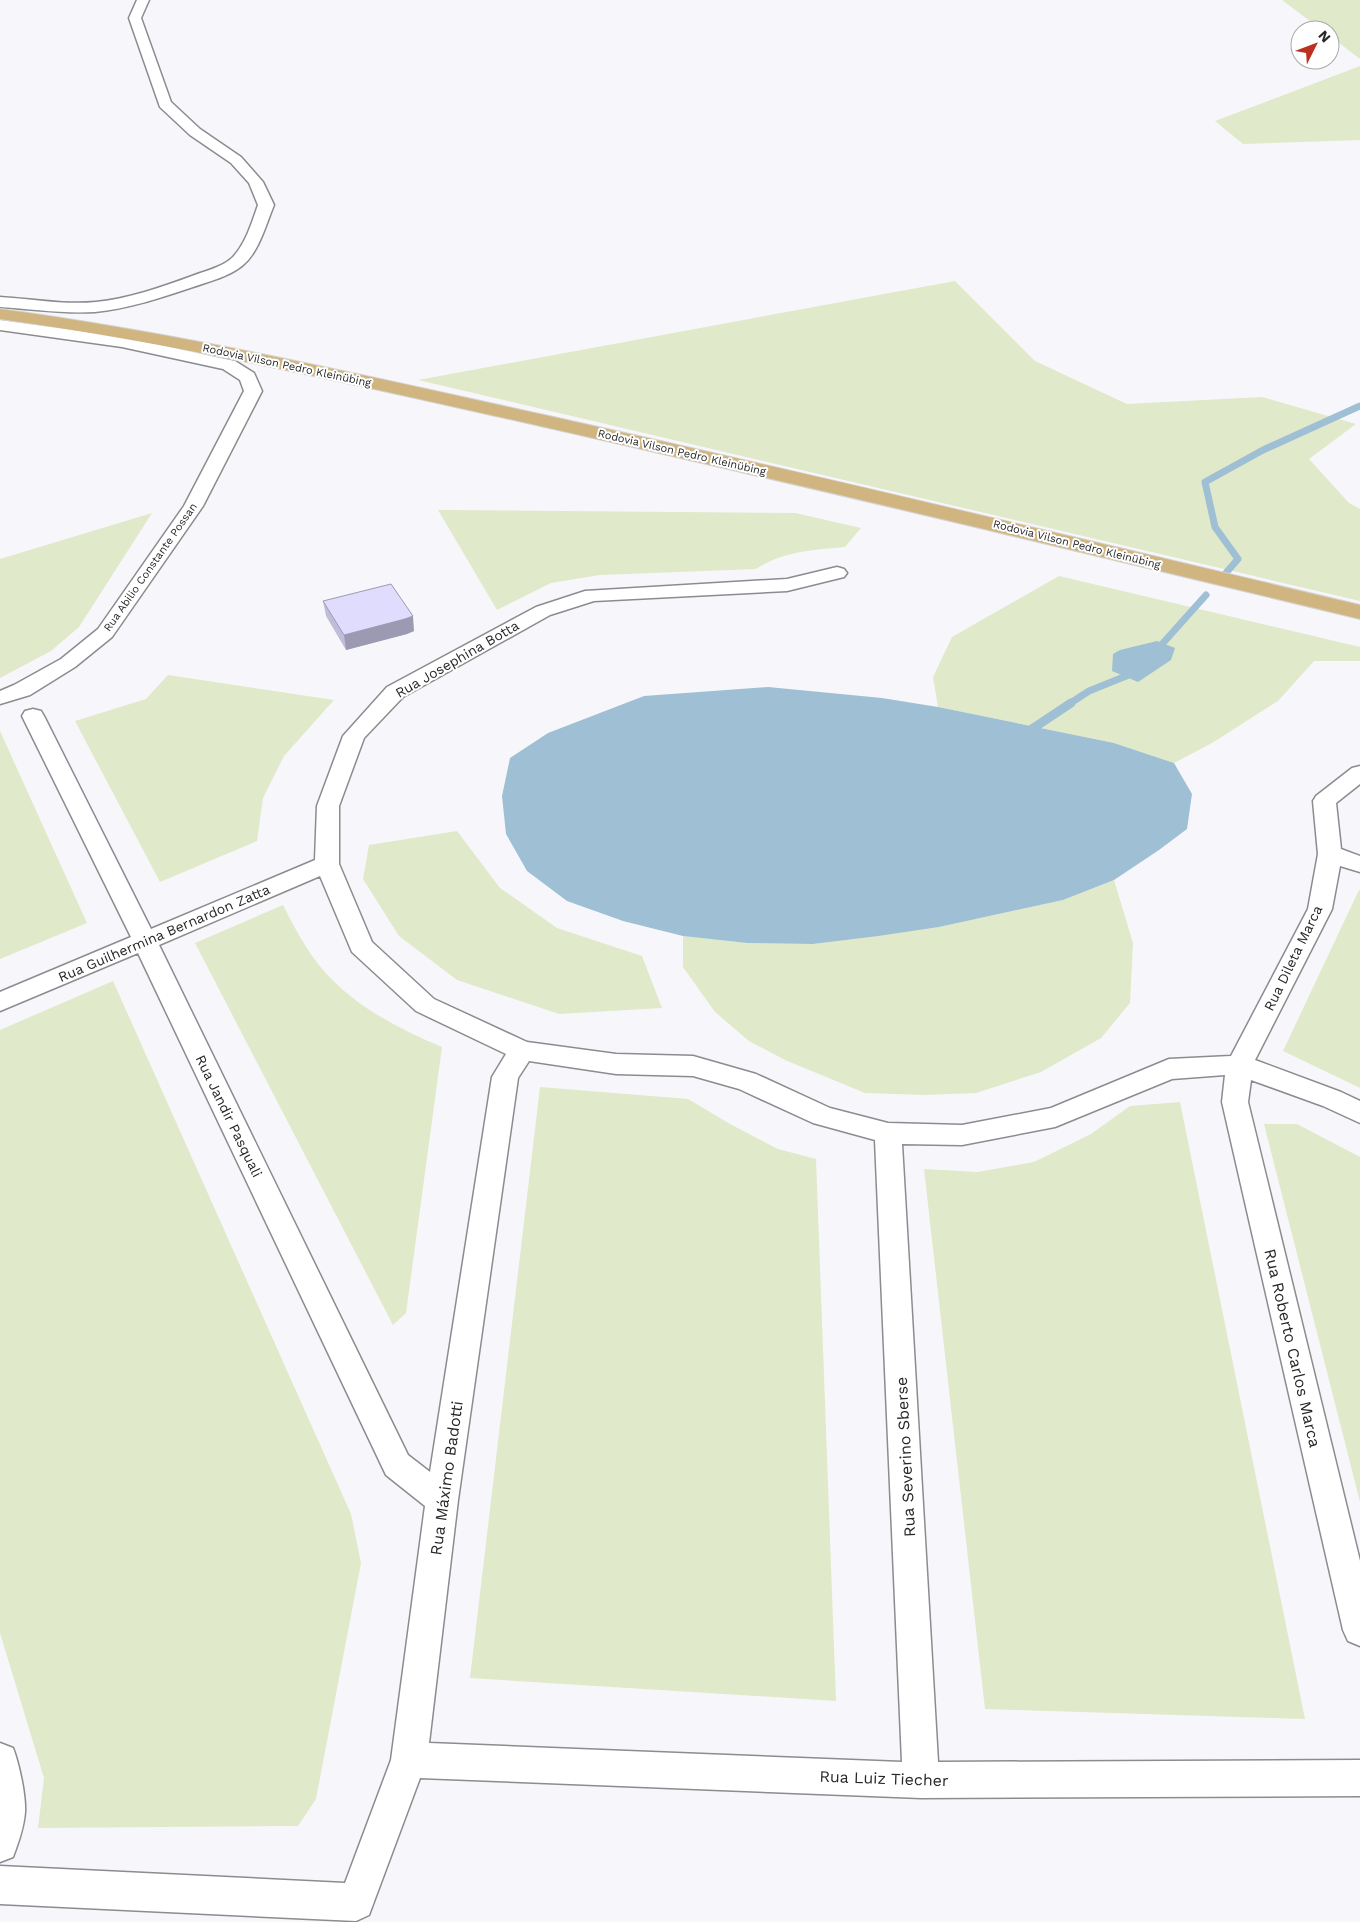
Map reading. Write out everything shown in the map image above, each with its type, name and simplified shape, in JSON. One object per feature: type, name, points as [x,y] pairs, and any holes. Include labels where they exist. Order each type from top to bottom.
[{"type":"main road","name":"Rodovia Vilson Pedro Kleinübing","points":[[0,314],[80,324],[226,351],[874,496],[1360,612]]},
{"type":"street","points":[[0,302],[97,308],[124,301],[208,277],[237,263],[254,234],[266,205],[256,182],[236,160],[195,132],[165,104],[135,18],[143,0]]},
{"type":"street","name":"Rua Abilio Constante Possan","points":[[0,325],[122,342],[229,365],[248,377],[253,391],[193,506],[105,633],[68,663],[22,690],[0,698]]},
{"type":"street","name":"Rua Josephina Botta","points":[[837,573],[787,585],[592,595],[542,611],[395,692],[354,736],[328,806],[327,864],[361,946],[425,1005],[522,1051],[616,1064],[694,1066],[747,1081],[823,1116],[888,1133],[962,1135],[1055,1117],[1169,1069],[1239,1065],[1332,1099],[1360,1113]]},
{"type":"street","name":"Rua Jandir Pasquali","points":[[33,716],[145,940],[397,1465],[442,1500]]},
{"type":"street","name":"Rua Dileta Marca","points":[[1239,1065],[1320,909],[1330,854],[1324,802],[1360,773]]},
{"type":"street","points":[[1330,854],[1360,864]]},
{"type":"street","name":"Rua Guilhermina Bernardon Zatta","points":[[0,1002],[327,864]]},
{"type":"street","name":"Rua Máximo Badotti","points":[[0,1885],[356,1902],[409,1760],[442,1500],[505,1077],[522,1051]]},
{"type":"street","name":"Rua Roberto Carlos Marca","points":[[1239,1065],[1235,1102],[1360,1630]]},
{"type":"street","name":"Rua Severino Sberse","points":[[888,1133],[921,1780]]},
{"type":"street","points":[[0,1760],[7,1812],[0,1844]]},
{"type":"street","name":"Rua Luiz Tiecher","points":[[409,1760],[921,1780],[1360,1778]]},
{"type":"green space","points":[[1282,0],[1360,0],[1360,59],[1340,44],[1340,20],[1309,20]]},
{"type":"green space","points":[[1360,66],[1360,140],[1243,144],[1215,121]]},
{"type":"green space","points":[[955,281],[1035,361],[1127,404],[1262,397],[1356,424],[1309,459],[1349,503],[1360,509],[1360,601],[418,380]]},
{"type":"green space","points":[[438,510],[795,513],[861,528],[845,547],[788,555],[777,558],[756,569],[600,575],[551,583],[497,610]]},
{"type":"green space","points":[[152,513],[79,627],[51,651],[0,678],[0,559]]},
{"type":"green space","points":[[1059,576],[1360,647],[1360,661],[1314,661],[1278,701],[1212,743],[1174,763],[1114,743],[938,707],[933,677],[952,637]]},
{"type":"green space","points":[[168,675],[334,700],[284,756],[263,798],[257,841],[160,882],[75,721],[146,699]]},
{"type":"green space","points":[[0,731],[87,923],[0,959]]},
{"type":"green space","points":[[457,831],[500,888],[557,928],[642,956],[662,1008],[559,1014],[457,980],[399,936],[363,879],[369,845]]},
{"type":"green space","points":[[1114,880],[1133,943],[1130,1003],[1101,1038],[1041,1072],[976,1093],[924,1095],[865,1093],[785,1060],[749,1041],[715,1012],[683,967],[683,936],[747,943],[813,944],[939,927],[1063,900]]},
{"type":"green space","points":[[1360,890],[1360,1088],[1283,1051]]},
{"type":"green space","points":[[283,905],[312,955],[335,983],[378,1015],[442,1047],[406,1313],[393,1325],[195,943]]},
{"type":"green space","points":[[113,981],[351,1514],[361,1563],[316,1799],[298,1826],[38,1828],[44,1778],[0,1633],[0,1030]]},
{"type":"green space","points":[[540,1087],[688,1099],[778,1149],[816,1159],[836,1701],[470,1678]]},
{"type":"green space","points":[[1180,1102],[1305,1719],[985,1709],[924,1169],[978,1172],[1034,1162],[1091,1134],[1130,1106]]},
{"type":"green space","points":[[1264,1124],[1297,1124],[1360,1157],[1360,1502]]},
{"type":"water","points":[[1157,641],[1175,648],[1171,660],[1138,682],[1112,671],[1113,654],[1120,650]]},
{"type":"water","points":[[768,687],[882,698],[938,707],[1114,743],[1174,763],[1192,794],[1187,829],[1114,880],[1063,900],[939,927],[813,944],[747,943],[683,936],[623,921],[567,901],[527,871],[506,834],[502,796],[510,758],[548,733],[644,696]]},
{"type":"building","points":[[391,584],[413,616],[344,635],[323,601]]},
{"type":"waterway","points":[[1225,574],[1238,559],[1215,527],[1205,482],[1263,450],[1360,406]]},
{"type":"waterway","points":[[1155,652],[1206,595]]},
{"type":"waterway","points":[[1069,704],[1089,691],[1136,672]]},
{"type":"waterway","points":[[1026,733],[1071,703]]}]
